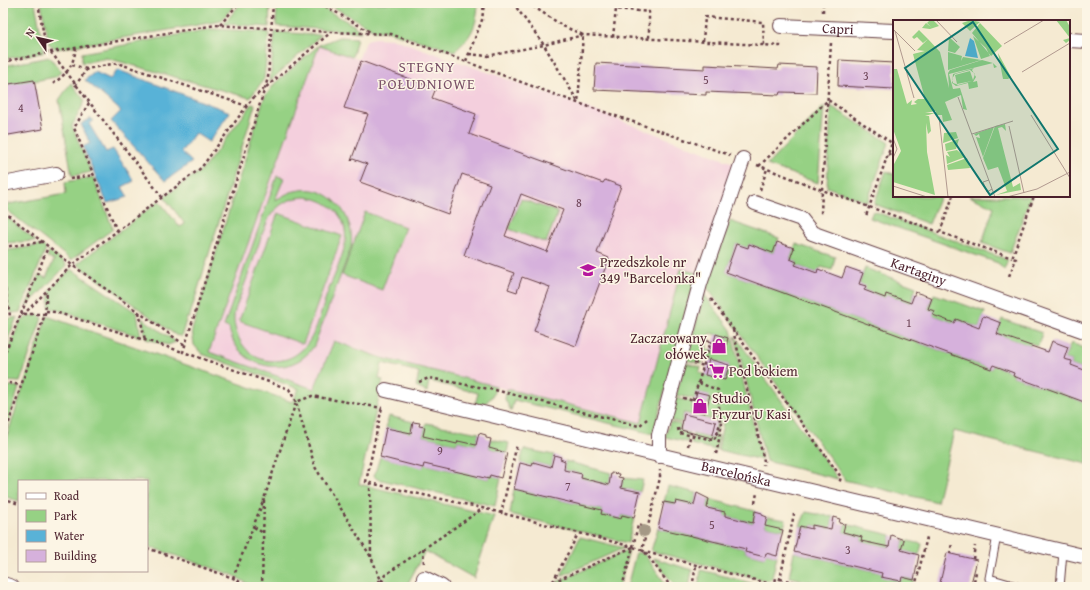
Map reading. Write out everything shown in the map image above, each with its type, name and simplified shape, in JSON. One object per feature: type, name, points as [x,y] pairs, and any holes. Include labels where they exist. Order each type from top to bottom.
[{"type":"street","name":"Capri","points":[[781,26],[893,31]]},
{"type":"street","points":[[1070,40],[1087,41]]},
{"type":"street","points":[[659,456],[659,435],[700,284],[742,159]]},
{"type":"street","points":[[3,184],[56,174]]},
{"type":"street","name":"Kartaginy","points":[[755,203],[801,219],[812,232],[1087,332]]},
{"type":"street","name":"Barcelońska","points":[[386,390],[1087,557]]},
{"type":"street","points":[[424,578],[442,587]]},
{"type":"street","points":[[3,584],[12,587]]},
{"type":"lane","points":[[997,536],[988,578],[1020,587]]},
{"type":"lane","points":[[1060,587],[1063,552]]},
{"type":"path","points":[[38,3],[49,52],[162,197]]},
{"type":"path","points":[[219,25],[239,3]]},
{"type":"path","points":[[184,352],[263,89],[268,78],[273,3]]},
{"type":"path","points":[[320,3],[372,34]]},
{"type":"path","points":[[466,61],[482,20],[484,3]]},
{"type":"path","points":[[513,3],[544,45],[578,103]]},
{"type":"path","points":[[528,3],[563,26],[583,35]]},
{"type":"path","points":[[613,37],[616,9],[649,12],[649,39]]},
{"type":"path","points":[[703,41],[705,17],[763,22],[764,45]]},
{"type":"path","points":[[3,62],[49,52],[219,25],[391,34],[578,103],[742,159],[822,190],[1016,259],[1009,276]]},
{"type":"path","points":[[23,314],[72,265],[200,168],[247,106],[263,89],[330,32]]},
{"type":"path","points":[[469,54],[487,56],[544,45],[583,35],[780,46]]},
{"type":"path","points":[[578,103],[583,35]]},
{"type":"path","points":[[820,215],[832,48],[830,41]]},
{"type":"path","points":[[54,84],[66,74],[72,64],[77,48]]},
{"type":"path","points":[[72,64],[87,69],[117,64],[247,106]]},
{"type":"path","points":[[75,86],[87,69]]},
{"type":"path","points":[[828,100],[892,143],[866,216]]},
{"type":"path","points":[[759,166],[828,100]]},
{"type":"path","points":[[89,104],[74,128],[117,231]]},
{"type":"path","points":[[888,154],[893,156]]},
{"type":"path","points":[[762,183],[767,169]]},
{"type":"path","points":[[56,174],[66,179],[93,175]]},
{"type":"path","points":[[940,232],[953,197]]},
{"type":"path","points":[[1012,258],[1034,197]]},
{"type":"path","points":[[3,211],[72,265],[186,345]]},
{"type":"path","points":[[3,247],[42,242]]},
{"type":"path","points":[[3,357],[23,314],[48,247]]},
{"type":"path","points":[[3,277],[10,316]]},
{"type":"path","points":[[700,284],[841,477],[838,491]]},
{"type":"path","points":[[3,440],[46,313],[47,290]]},
{"type":"path","points":[[23,314],[55,312],[184,352],[289,389],[296,402],[315,467],[371,557],[381,580],[392,587]]},
{"type":"path","points":[[139,312],[145,341]]},
{"type":"path","points":[[732,327],[764,461],[763,467]]},
{"type":"path","points":[[693,400],[712,342],[699,338]]},
{"type":"path","points":[[692,363],[705,367]]},
{"type":"path","points":[[416,382],[429,378],[495,390],[639,426],[650,417]]},
{"type":"path","points":[[3,382],[22,385]]},
{"type":"path","points":[[699,383],[718,390],[720,423],[722,423],[716,456]]},
{"type":"path","points":[[296,402],[312,396],[382,408],[366,482],[482,508],[633,547],[696,566],[774,586]]},
{"type":"path","points":[[233,578],[254,527],[296,402]]},
{"type":"path","points":[[680,423],[679,433],[691,434],[714,440],[719,434]]},
{"type":"path","points":[[688,448],[691,434]]},
{"type":"path","points":[[501,514],[517,444]]},
{"type":"path","points":[[642,550],[660,478]]},
{"type":"path","points":[[370,482],[371,557]]},
{"type":"path","points":[[3,498],[18,504]]},
{"type":"path","points":[[262,587],[264,499]]},
{"type":"path","points":[[378,587],[385,575],[482,508]]},
{"type":"path","points":[[780,579],[794,514]]},
{"type":"path","points":[[622,587],[638,525],[648,528]]},
{"type":"path","points":[[254,527],[263,534]]},
{"type":"path","points":[[550,587],[578,534]]},
{"type":"path","points":[[915,587],[927,537]]},
{"type":"path","points":[[950,554],[952,543]]},
{"type":"path","points":[[972,559],[975,546]]},
{"type":"path","points":[[552,582],[633,547]]},
{"type":"path","points":[[148,548],[233,578],[248,587]]},
{"type":"path","points":[[646,552],[671,587]]},
{"type":"path","points":[[692,587],[696,566]]},
{"type":"path","points":[[774,586],[776,578],[817,587]]},
{"type":"path","points":[[370,587],[381,580]]},
{"type":"path","points":[[973,587],[974,581]]},
{"type":"path","points":[[766,587],[774,586]]},
{"type":"shaded area","points":[[375,38],[394,39],[555,96],[733,163],[736,168],[697,273],[681,269],[641,423],[382,358],[334,341],[314,389],[209,352],[319,45],[358,59],[367,40]]},
{"type":"green space","points":[[3,3],[35,3],[44,50],[43,53],[3,59]]},
{"type":"green space","points":[[41,3],[236,3],[221,21],[57,49],[49,44]]},
{"type":"green space","points":[[241,3],[270,3],[269,27],[224,24]]},
{"type":"green space","points":[[277,3],[314,3],[355,26],[361,32],[276,26]]},
{"type":"green space","points":[[326,3],[478,3],[475,24],[466,40],[455,51],[386,31],[376,31]]},
{"type":"green space","points":[[210,29],[269,32],[264,79],[250,98],[107,58],[82,63],[82,53]]},
{"type":"green space","points":[[275,32],[321,35],[270,81]]},
{"type":"green space","points":[[339,37],[357,38],[352,57],[319,46],[209,352],[314,389],[334,341],[382,358],[496,386],[493,394],[487,402],[480,405],[475,405],[478,393],[429,381],[427,392],[416,387],[419,372],[382,363],[379,379],[383,380],[359,484],[494,516],[474,578],[425,551],[406,587],[396,587],[380,577],[375,587],[253,587],[233,575],[148,546],[148,480],[18,480],[18,501],[3,496],[3,448],[47,316],[292,402],[299,389],[202,354],[194,345],[192,330],[264,98],[275,83],[319,45]]},
{"type":"green space","points":[[50,57],[61,72],[55,77],[3,87],[3,66]]},
{"type":"green space","points":[[71,83],[85,101],[72,126],[91,172],[72,176],[59,100]]},
{"type":"green space","points":[[252,104],[255,105],[189,318],[187,317],[181,337],[178,335],[177,336],[77,264],[159,201],[180,227],[185,224],[164,197],[203,169]]},
{"type":"green space","points":[[824,106],[818,183],[767,165]]},
{"type":"green space","points":[[831,106],[889,143],[867,202],[827,187]]},
{"type":"green space","points":[[886,171],[893,174],[893,197],[940,197],[929,224],[874,204]]},
{"type":"green space","points":[[277,176],[284,178],[275,200],[287,193],[308,190],[319,192],[338,204],[345,214],[349,224],[351,248],[314,346],[304,357],[292,364],[279,366],[266,366],[253,361],[242,353],[234,342],[229,328],[224,326]],"holes":[[[305,197],[314,198],[329,205],[336,211],[344,225],[345,243],[342,256],[327,294],[317,326],[304,348],[290,358],[270,361],[261,359],[245,348],[238,336],[234,324],[236,306],[262,234],[272,213],[280,205],[289,200]]]},
{"type":"green space","points":[[93,177],[113,229],[71,260],[3,207],[3,205],[66,194],[65,182]]},
{"type":"green space","points":[[971,197],[1031,197],[1010,253],[982,243],[994,207]]},
{"type":"green space","points":[[521,199],[558,212],[546,243],[509,229]]},
{"type":"green space","points":[[873,211],[1008,260],[1004,270],[998,263],[870,218]]},
{"type":"green space","points":[[365,212],[405,227],[382,290],[342,275]]},
{"type":"green space","points":[[278,213],[342,236],[303,344],[239,321]]},
{"type":"green space","points":[[3,214],[36,241],[3,243]]},
{"type":"green space","points":[[730,221],[779,238],[773,253],[749,244],[748,248],[736,244],[726,272],[991,369],[993,365],[1014,373],[1013,376],[1087,403],[1087,464],[954,431],[937,502],[844,480],[706,286]]},
{"type":"green space","points":[[796,244],[835,257],[832,270],[821,267],[817,273],[795,265],[797,262],[790,259]]},
{"type":"green space","points":[[42,245],[46,249],[20,312],[12,313],[10,311],[3,267],[3,251]]},
{"type":"green space","points":[[49,251],[65,263],[66,266],[26,307],[39,275],[46,278],[54,260],[47,257]]},
{"type":"green space","points":[[865,268],[916,287],[911,303],[887,294],[885,298],[864,290],[865,286],[859,284]]},
{"type":"green space","points":[[71,269],[137,313],[141,337],[49,307],[50,290]]},
{"type":"green space","points":[[681,269],[697,273],[653,434],[514,400],[511,411],[505,399],[507,389],[641,423]]},
{"type":"green space","points":[[704,294],[731,330],[762,460],[718,450],[723,423],[719,422],[716,435],[719,436],[716,450],[691,444],[693,434],[713,439],[717,421],[684,413],[681,423],[670,420],[675,398],[694,402],[692,410],[706,413],[709,395],[697,392],[695,399],[676,395],[686,363],[701,367],[699,373],[725,380],[729,365],[703,358],[702,364],[686,360],[692,338],[708,342],[706,349],[724,353],[728,338],[710,333],[708,339],[693,335]]},
{"type":"green space","points":[[934,294],[985,312],[979,328],[956,319],[954,323],[933,315],[934,311],[928,309]]},
{"type":"green space","points":[[39,315],[42,318],[20,382],[3,381],[3,362],[20,322],[29,316]]},
{"type":"green space","points":[[17,317],[3,352],[3,320]]},
{"type":"green space","points":[[142,318],[176,342],[168,345],[146,339]]},
{"type":"green space","points":[[1002,319],[1042,333],[1038,346],[1031,343],[1030,346],[997,334]]},
{"type":"green space","points":[[735,336],[838,479],[766,461]]},
{"type":"green space","points":[[1071,343],[1087,349],[1087,371],[1071,365],[1072,361],[1064,359]]},
{"type":"green space","points":[[3,385],[19,387],[3,441]]},
{"type":"green space","points":[[389,416],[413,422],[411,433],[386,428]]},
{"type":"green space","points":[[670,422],[681,425],[680,431],[689,433],[687,442],[665,437]]},
{"type":"green space","points":[[426,423],[479,433],[476,445],[458,441],[457,444],[423,436]]},
{"type":"green space","points":[[491,439],[509,443],[507,453],[489,448]]},
{"type":"green space","points":[[524,449],[554,455],[551,467],[533,462],[532,466],[520,463]]},
{"type":"green space","points":[[380,457],[423,467],[424,464],[489,479],[490,475],[501,478],[495,506],[377,479],[374,476]]},
{"type":"green space","points":[[565,461],[611,473],[609,485],[581,478],[582,474],[564,470]]},
{"type":"green space","points":[[623,478],[643,480],[640,492],[621,488]]},
{"type":"green space","points":[[668,486],[697,493],[694,505],[676,501],[675,504],[664,502]]},
{"type":"green space","points":[[514,489],[602,510],[602,514],[621,519],[622,515],[634,518],[628,543],[510,514]]},
{"type":"green space","points":[[709,499],[755,511],[753,523],[725,516],[725,512],[707,508]]},
{"type":"green space","points":[[806,512],[833,517],[831,529],[812,525],[812,529],[800,526]]},
{"type":"green space","points":[[767,517],[786,520],[783,530],[765,526]]},
{"type":"green space","points":[[845,524],[891,535],[889,547],[861,541],[861,537],[843,532]]},
{"type":"green space","points":[[658,528],[746,549],[745,552],[764,557],[766,553],[777,556],[772,578],[768,581],[651,551]]},
{"type":"green space","points":[[580,537],[624,548],[561,576]]},
{"type":"green space","points":[[904,540],[922,544],[919,555],[901,550]]},
{"type":"green space","points":[[629,550],[619,587],[554,587],[557,582]]},
{"type":"green space","points":[[636,552],[644,554],[668,587],[627,587]]},
{"type":"green space","points":[[794,552],[882,573],[882,577],[901,581],[902,577],[914,580],[912,587],[833,587],[789,577]]},
{"type":"green space","points":[[653,558],[692,570],[689,587],[676,587]]},
{"type":"green space","points":[[701,570],[755,584],[744,587],[698,587]]},
{"type":"water","points":[[118,70],[230,112],[209,142],[195,133],[181,152],[192,162],[165,181],[111,121],[121,111],[85,80],[95,72],[110,79]]},
{"type":"water","points":[[91,118],[93,121],[89,124],[106,152],[113,149],[134,181],[122,187],[128,197],[107,203],[83,147],[90,143],[81,124]]},
{"type":"building","points":[[839,60],[893,63],[893,89],[838,86]]},
{"type":"building","points":[[361,61],[436,88],[432,98],[476,114],[469,134],[603,183],[605,180],[621,186],[597,253],[609,258],[576,346],[534,331],[550,287],[522,277],[517,292],[508,289],[514,273],[464,255],[490,184],[462,174],[448,214],[360,182],[367,164],[353,159],[351,161],[368,114],[344,108]],"holes":[[[521,194],[563,210],[547,252],[505,236]]]},
{"type":"building","points":[[596,63],[705,69],[705,65],[778,69],[779,65],[817,67],[816,93],[780,92],[779,95],[706,92],[706,95],[594,90]]},
{"type":"building","points":[[34,80],[43,129],[3,136],[3,85]]},
{"type":"building","points":[[777,242],[794,248],[790,259],[797,262],[795,265],[817,273],[818,269],[842,278],[846,267],[863,273],[859,284],[866,286],[864,290],[885,298],[886,294],[911,303],[915,292],[932,298],[928,309],[935,311],[933,315],[954,323],[956,319],[979,328],[983,316],[1001,323],[997,334],[1048,352],[1052,341],[1068,347],[1064,359],[1072,361],[1071,365],[1087,371],[1087,403],[1013,376],[1014,373],[993,365],[991,369],[726,272],[736,244],[748,248],[749,244],[773,253]]},
{"type":"building","name":"Zaczarowany ołówek","points":[[716,334],[728,338],[724,353],[712,350]]},
{"type":"building","name":"Pod bokiem","points":[[709,359],[729,365],[725,380],[705,375]]},
{"type":"building","name":"Studio Fryzur U Kasi","points":[[697,392],[710,395],[705,413],[692,410]]},
{"type":"building","points":[[684,414],[716,422],[712,438],[681,430]]},
{"type":"building","points":[[413,422],[420,423],[419,426],[425,427],[423,436],[457,444],[458,441],[476,445],[479,433],[486,435],[486,438],[491,439],[489,448],[507,453],[501,478],[490,475],[489,479],[424,464],[423,468],[380,457],[386,428],[411,433]]},
{"type":"building","points":[[554,455],[561,457],[560,459],[565,461],[564,470],[582,474],[581,478],[609,485],[611,473],[619,474],[618,477],[623,478],[621,488],[640,492],[634,518],[622,515],[621,519],[601,514],[602,510],[514,489],[520,463],[532,466],[533,462],[551,467]]},
{"type":"building","points":[[697,493],[709,499],[707,508],[725,512],[725,516],[753,523],[755,511],[762,513],[762,515],[767,517],[765,526],[783,530],[777,556],[766,553],[765,557],[745,552],[746,549],[658,528],[664,502],[675,504],[676,501],[694,505]]},
{"type":"building","points":[[833,517],[840,519],[839,523],[845,524],[843,532],[862,537],[861,541],[889,547],[891,535],[904,540],[901,550],[919,555],[914,580],[902,577],[901,581],[881,577],[882,573],[794,552],[800,526],[812,529],[812,525],[831,529]]},
{"type":"building","points":[[947,553],[977,560],[970,587],[939,587]]},
{"type":"place","name":"Przedszkole nr 349 \"Barcelonka\"","points":[[588,270]]},
{"type":"place","name":"Zaczarowany ołówek","points":[[719,346]]},
{"type":"place","name":"Pod bokiem","points":[[717,371]]},
{"type":"place","name":"Studio Fryzur U Kasi","points":[[700,406]]},
{"type":"district","name":"STEGNY POŁUDNIOWE","points":[[427,74]]}]
